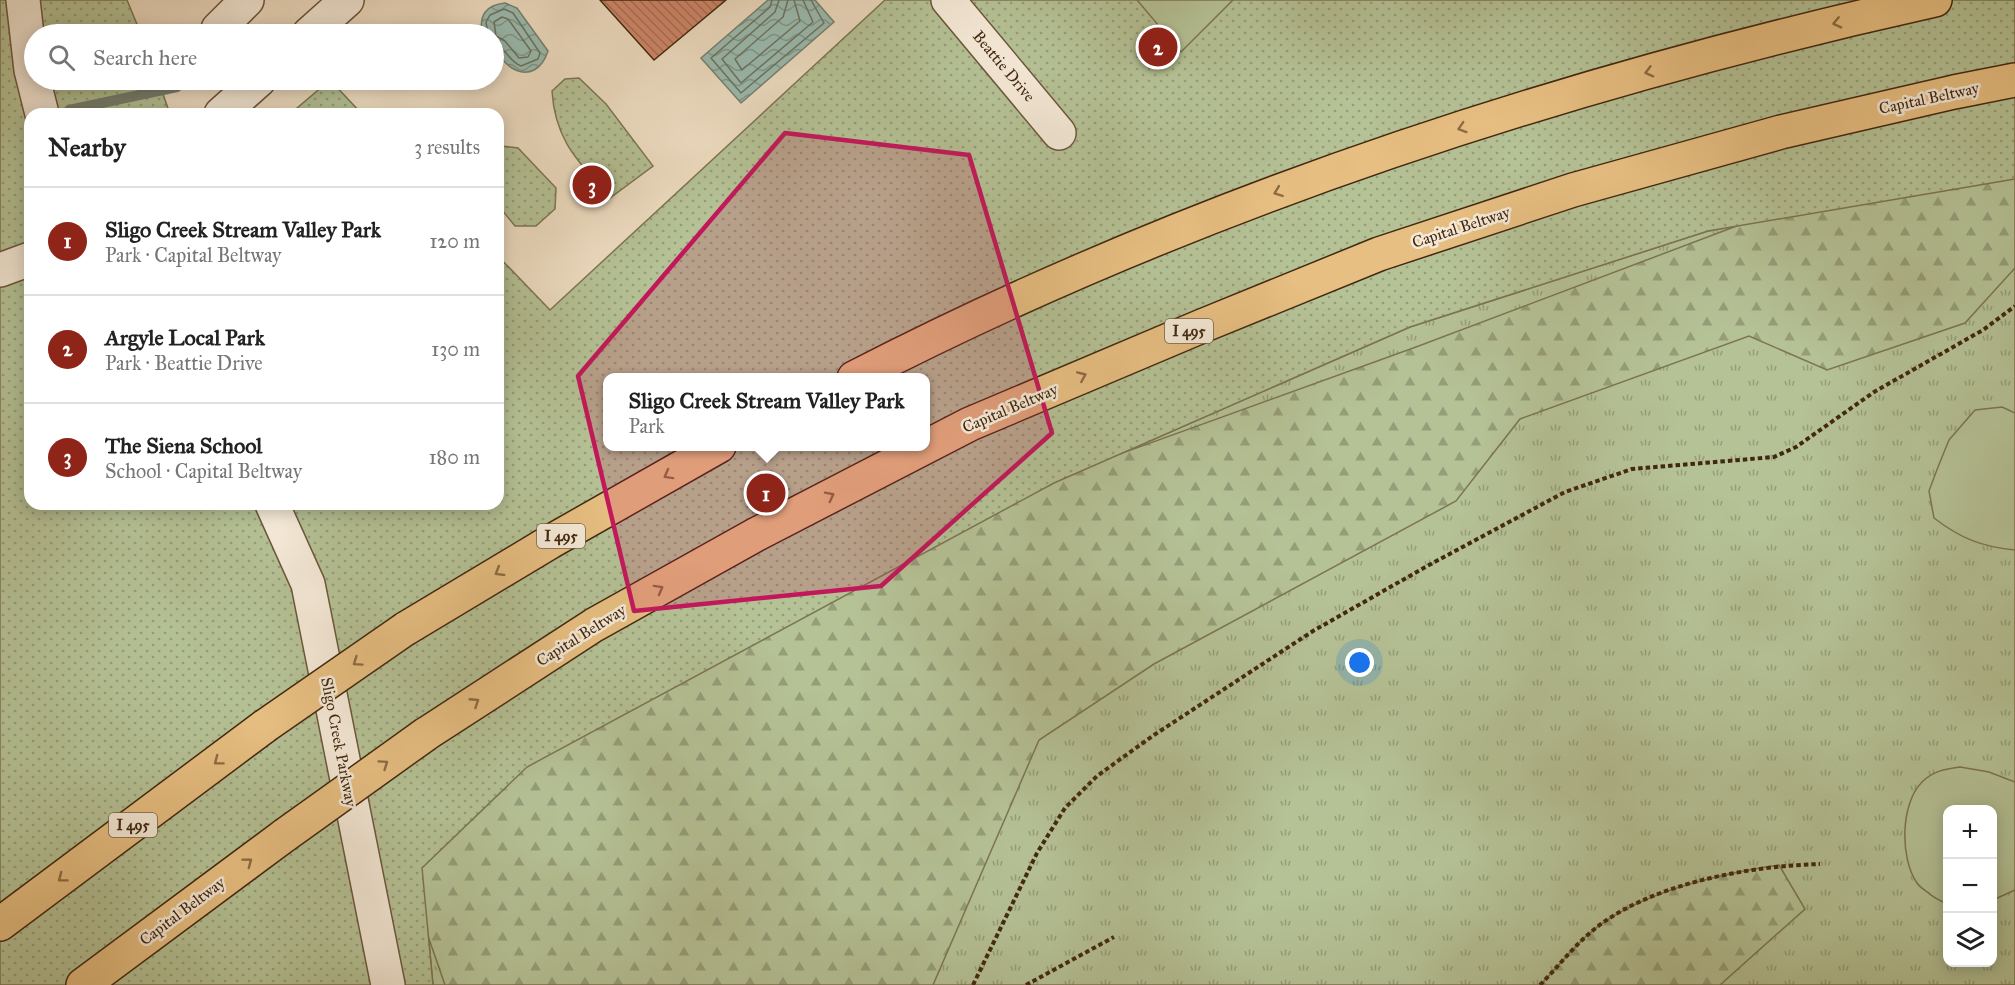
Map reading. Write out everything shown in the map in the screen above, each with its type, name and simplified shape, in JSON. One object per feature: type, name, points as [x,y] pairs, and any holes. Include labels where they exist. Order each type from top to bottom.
[{"type":"highway","points":[[864,373],[938,334],[1167,233],[1351,164],[1546,100],[1757,42],[1935,0]]},
{"type":"highway","name":"Capital Beltway","points":[[930,445],[970,424],[1379,254],[1573,190],[1781,132],[2015,80]]},
{"type":"highway","name":"I 495","points":[[0,924],[265,726],[405,629],[550,542],[712,451]]},
{"type":"highway","name":"Capital Beltway","points":[[83,985],[426,734],[594,625],[757,534],[918,451]]},
{"type":"street","points":[[23,0],[26,24]]},
{"type":"street","points":[[223,24],[247,0]]},
{"type":"street","points":[[320,24],[347,0]]},
{"type":"street","name":"Beattie Drive","points":[[948,0],[1059,133]]},
{"type":"street","points":[[36,90],[40,108]]},
{"type":"street","points":[[228,108],[248,90]]},
{"type":"street","points":[[0,270],[24,261]]},
{"type":"street","name":"Sligo Creek Parkway","points":[[275,510],[308,584],[388,985]]},
{"type":"path","points":[[973,985],[1036,853],[1065,808],[1107,769],[1293,644],[1429,565],[1565,492],[1632,469],[1774,457],[1796,447],[1874,392],[1941,356],[2015,306]]},
{"type":"path","points":[[1540,985],[1591,932],[1629,908],[1730,872],[1779,865],[1820,864]]},
{"type":"path","points":[[1026,985],[1114,937]]},
{"type":"highlighted area","points":[[785,133],[969,155],[1052,433],[881,586],[634,611],[578,376]]},
{"type":"green space","points":[[0,0],[127,0],[137,24],[24,24],[24,90],[162,90],[168,108],[24,108],[24,510],[504,510],[504,262],[550,310],[885,0],[2015,0],[2015,179],[1708,231],[1410,327],[1054,483],[527,767],[422,868],[433,985],[0,985]]},
{"type":"green space","points":[[1137,0],[1233,0],[1181,52]]},
{"type":"green space","points":[[579,78],[606,104],[653,166],[610,198],[570,150],[558,124],[552,91],[565,79]]},
{"type":"green space","points":[[318,90],[339,90],[356,108],[297,108]]},
{"type":"green space","points":[[504,146],[518,148],[556,188],[555,209],[536,226],[515,226],[504,212]]},
{"type":"green space","points":[[2015,147],[2015,268],[1965,323],[1827,370],[1749,336],[1520,419],[1456,501],[1154,664],[1039,740],[933,985],[445,985],[396,844],[893,536],[1416,347],[1909,161]]},
{"type":"green space","points":[[2015,179],[2015,985],[433,985],[422,868],[1054,483],[1410,327],[1708,231]]},
{"type":"green space","points":[[2002,407],[2015,413],[2015,550],[1982,544],[1944,525],[1934,518],[1929,491],[1949,440],[1975,410]]},
{"type":"green space","points":[[1960,767],[1989,772],[2015,782],[2015,890],[1997,898],[1997,805],[1943,805],[1943,902],[1918,885],[1911,873],[1905,846],[1906,817],[1915,792],[1922,782],[1930,775]]},
{"type":"green space","points":[[1779,865],[1805,909],[1720,985],[1540,985],[1591,932],[1632,906],[1706,880]]},
{"type":"water","points":[[768,0],[815,0],[834,22],[741,103],[701,58]]},
{"type":"water","points":[[505,3],[517,8],[548,51],[542,63],[534,70],[525,72],[516,70],[504,60],[504,24],[482,24],[485,12],[498,4]]},
{"type":"building","points":[[600,0],[726,0],[654,60]]},
{"type":"waterway","points":[[78,108],[163,90]]},
{"type":"place","name":"Argyle Local Park","points":[[1158,47]]},
{"type":"place","name":"The Siena School","points":[[592,185]]},
{"type":"place","name":"Sligo Creek Stream Valley Park","points":[[766,493]]}]
